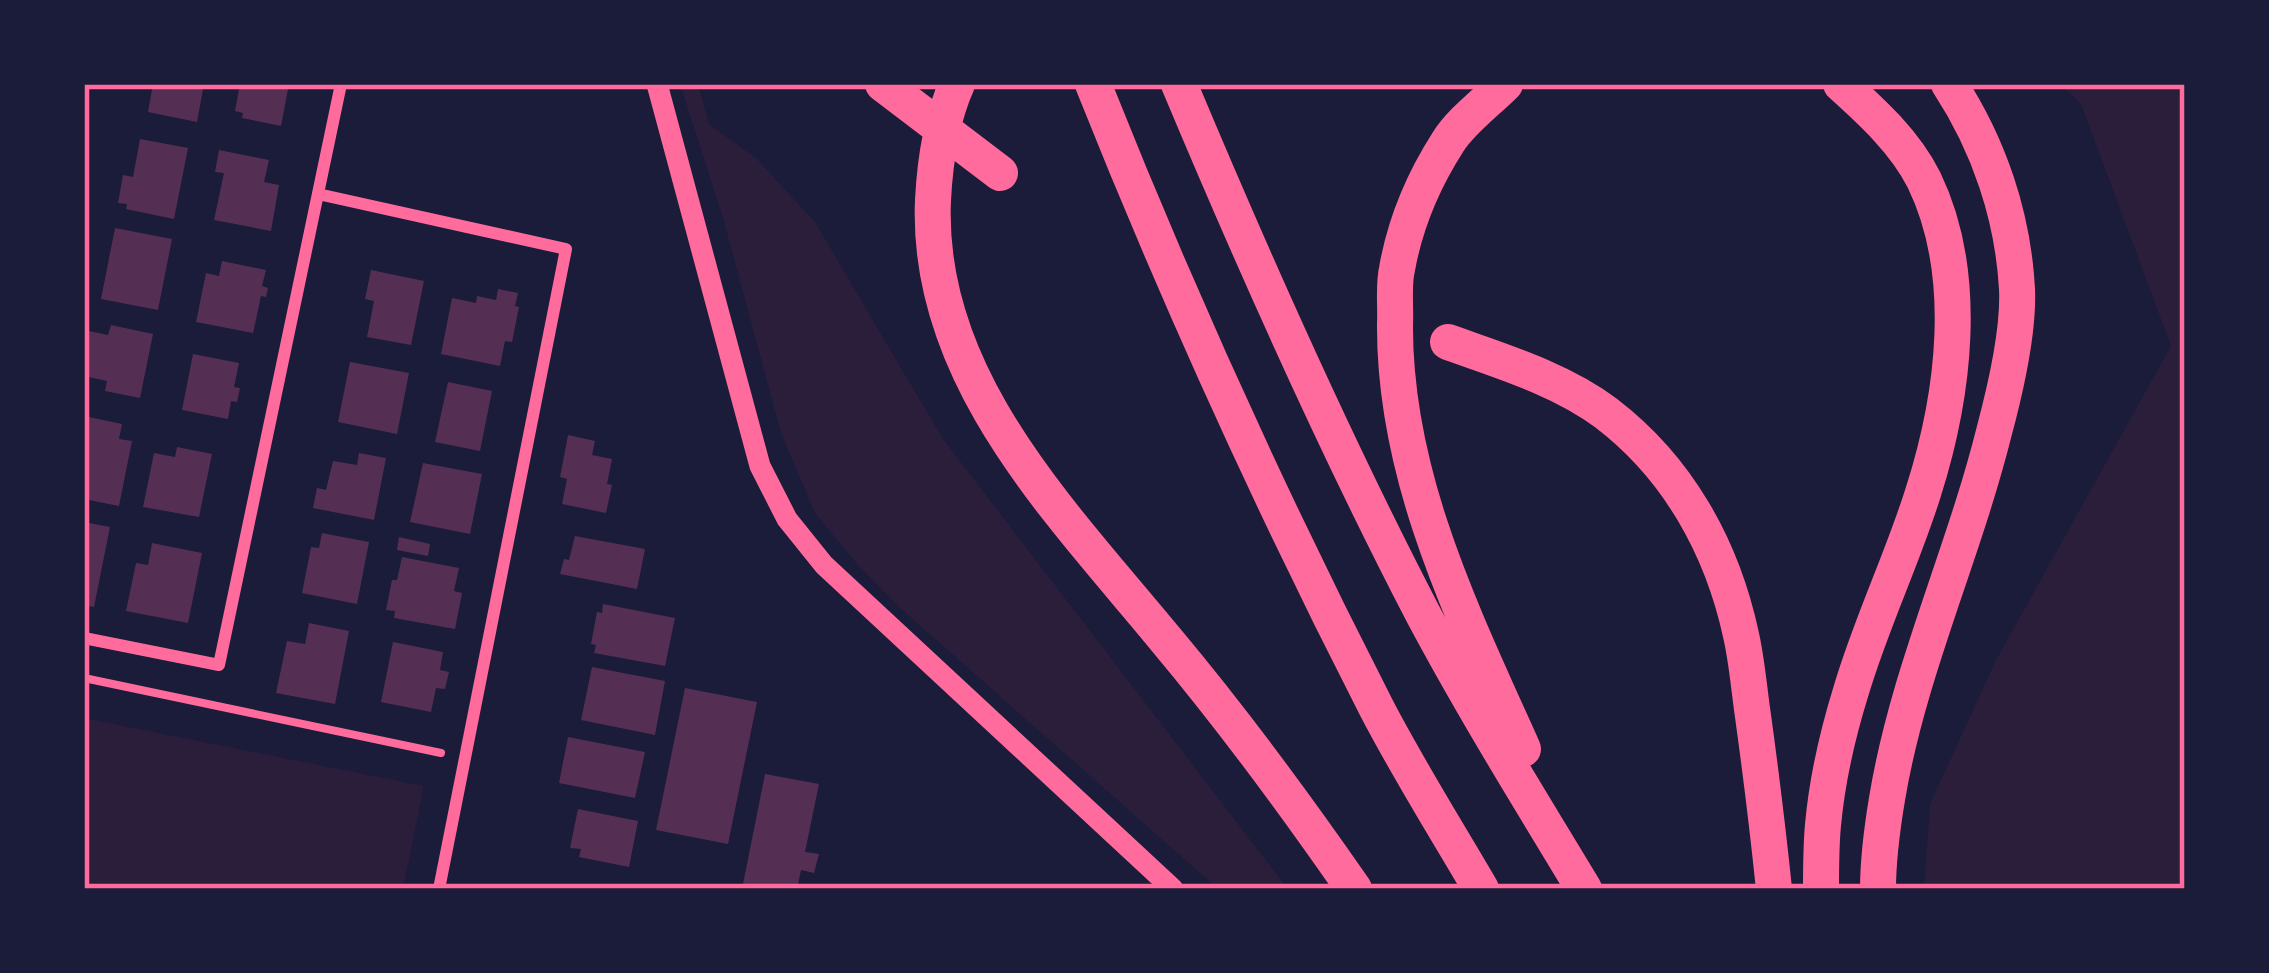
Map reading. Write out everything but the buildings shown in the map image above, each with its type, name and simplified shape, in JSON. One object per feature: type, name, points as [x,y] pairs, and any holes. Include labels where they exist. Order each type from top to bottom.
[{"type":"highway","points":[[883,84],[1000,173]]},
{"type":"highway","points":[[956,84],[935,164],[932,230],[943,301],[968,369],[999,427],[1059,514],[1251,744],[1354,889]]},
{"type":"highway","points":[[1093,84],[1138,199],[1276,502],[1378,710],[1481,889]]},
{"type":"highway","points":[[1179,84],[1245,242],[1365,499],[1435,635],[1586,889]]},
{"type":"highway","points":[[1505,84],[1450,137],[1417,199],[1396,272],[1395,360],[1405,440],[1456,601],[1586,889]]},
{"type":"highway","points":[[1821,889],[1823,823],[1850,693],[1922,494],[1945,412],[1953,329],[1947,249],[1924,179],[1884,123],[1841,84]]},
{"type":"highway","points":[[1879,889],[1878,857],[1894,755],[1921,656],[1982,482],[2008,380],[2017,292],[2006,207],[1972,119],[1949,84]]},
{"type":"highway","points":[[1448,342],[1536,374],[1604,411],[1656,457],[1693,508],[1722,569],[1741,635],[1774,889]]},
{"type":"street","points":[[84,638],[219,665],[341,84]]},
{"type":"street","points":[[657,84],[760,466],[787,519],[824,565],[1173,889]]},
{"type":"street","points":[[318,194],[566,249],[442,888]]},
{"type":"path","points":[[84,679],[465,758]]},
{"type":"shaded area","points":[[680,84],[698,84],[709,124],[757,159],[815,222],[943,439],[1288,889],[1218,889],[899,607],[815,513],[781,433],[723,218]]},
{"type":"shaded area","points":[[2060,84],[2185,84],[2185,889],[1924,889],[1930,804],[1996,660],[2171,346],[2081,104]]},
{"type":"shaded area","points":[[84,718],[424,786],[403,889],[84,889]]}]
